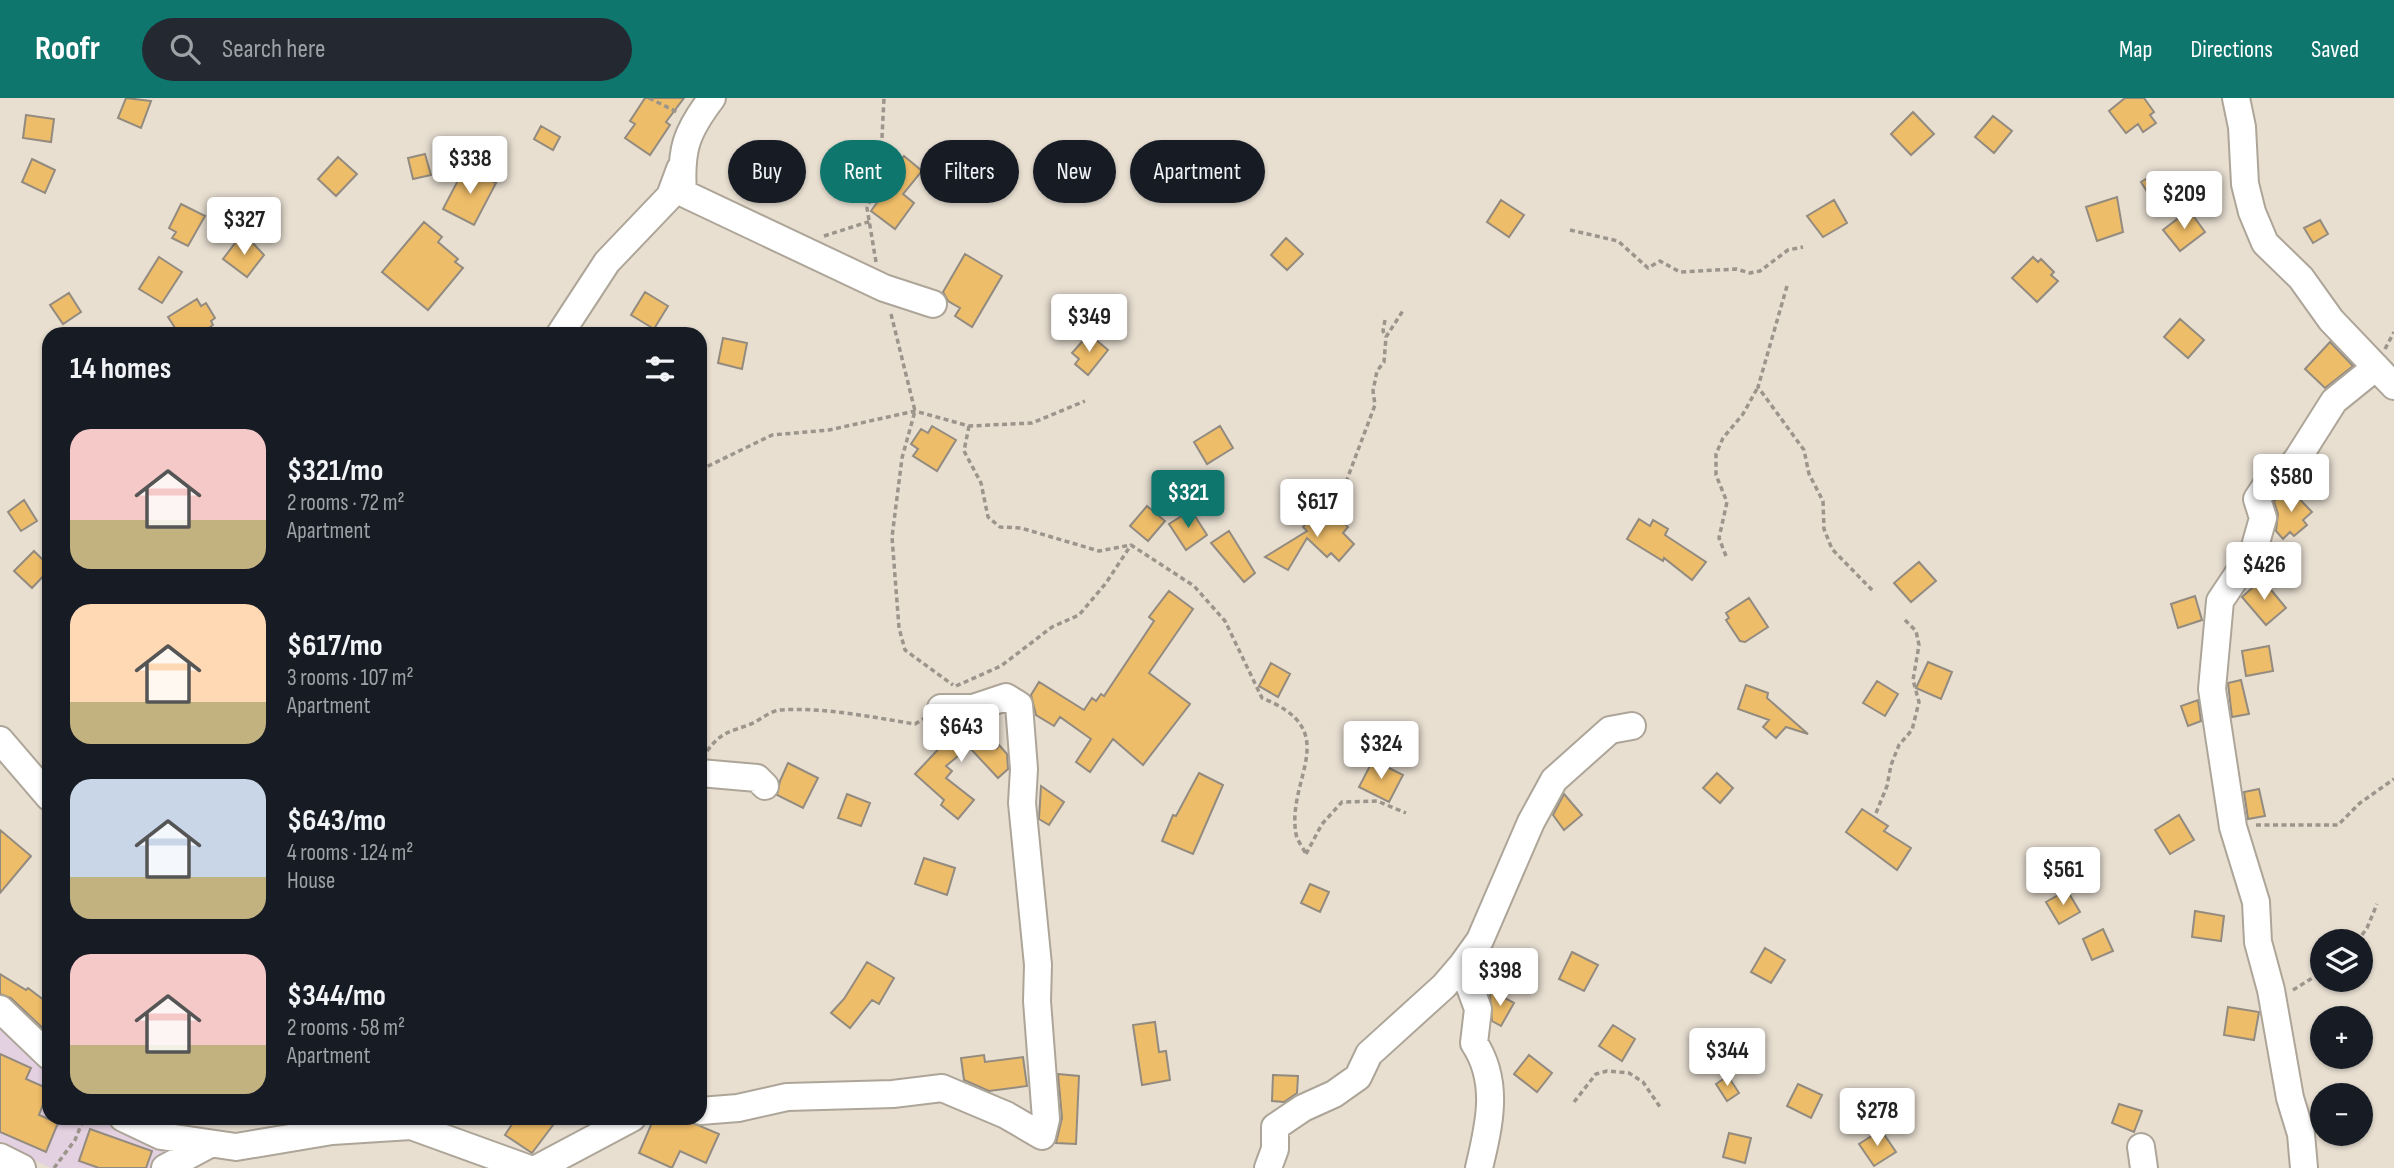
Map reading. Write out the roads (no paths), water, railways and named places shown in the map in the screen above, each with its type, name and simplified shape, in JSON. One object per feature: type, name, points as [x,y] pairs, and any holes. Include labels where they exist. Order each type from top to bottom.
[{"type":"street","points":[[712,98],[694,121],[684,145],[681,168],[683,193],[881,287],[933,304]]},
{"type":"street","points":[[2236,98],[2242,127],[2245,184],[2252,212],[2265,243],[2301,278],[2330,320],[2385,376],[2334,401],[2283,477],[2267,484],[2257,499],[2263,518],[2254,550],[2220,601],[2212,689],[2232,827],[2256,902],[2258,942],[2275,1014],[2290,1098],[2301,1134],[2304,1168]]},
{"type":"street","points":[[565,327],[607,262],[670,196],[681,168]]},
{"type":"street","points":[[707,1110],[738,1108],[787,1097],[893,1094],[942,1088],[1006,1115],[1042,1136],[1046,1119],[1037,1001],[1038,965],[1022,803],[1024,769],[1019,705],[1006,697],[973,708],[948,697]]},
{"type":"street","points":[[1268,1168],[1275,1149],[1275,1127],[1303,1108],[1334,1094],[1358,1077],[1370,1054],[1444,986],[1462,965],[1480,940],[1531,822],[1554,780],[1609,730],[1632,726]]},
{"type":"street","points":[[0,740],[42,789]]},
{"type":"street","points":[[707,774],[757,778],[765,786]]},
{"type":"street","points":[[1462,965],[1478,1009],[1474,1043],[1484,1058],[1489,1086],[1491,1114],[1479,1168]]},
{"type":"street","points":[[0,1009],[42,1049]]},
{"type":"street","points":[[138,1125],[161,1136],[236,1147],[332,1132],[411,1126],[527,1168]]},
{"type":"street","points":[[538,1168],[619,1125]]},
{"type":"street","points":[[165,1168],[211,1144]]},
{"type":"street","points":[[0,1157],[22,1168]]}]
